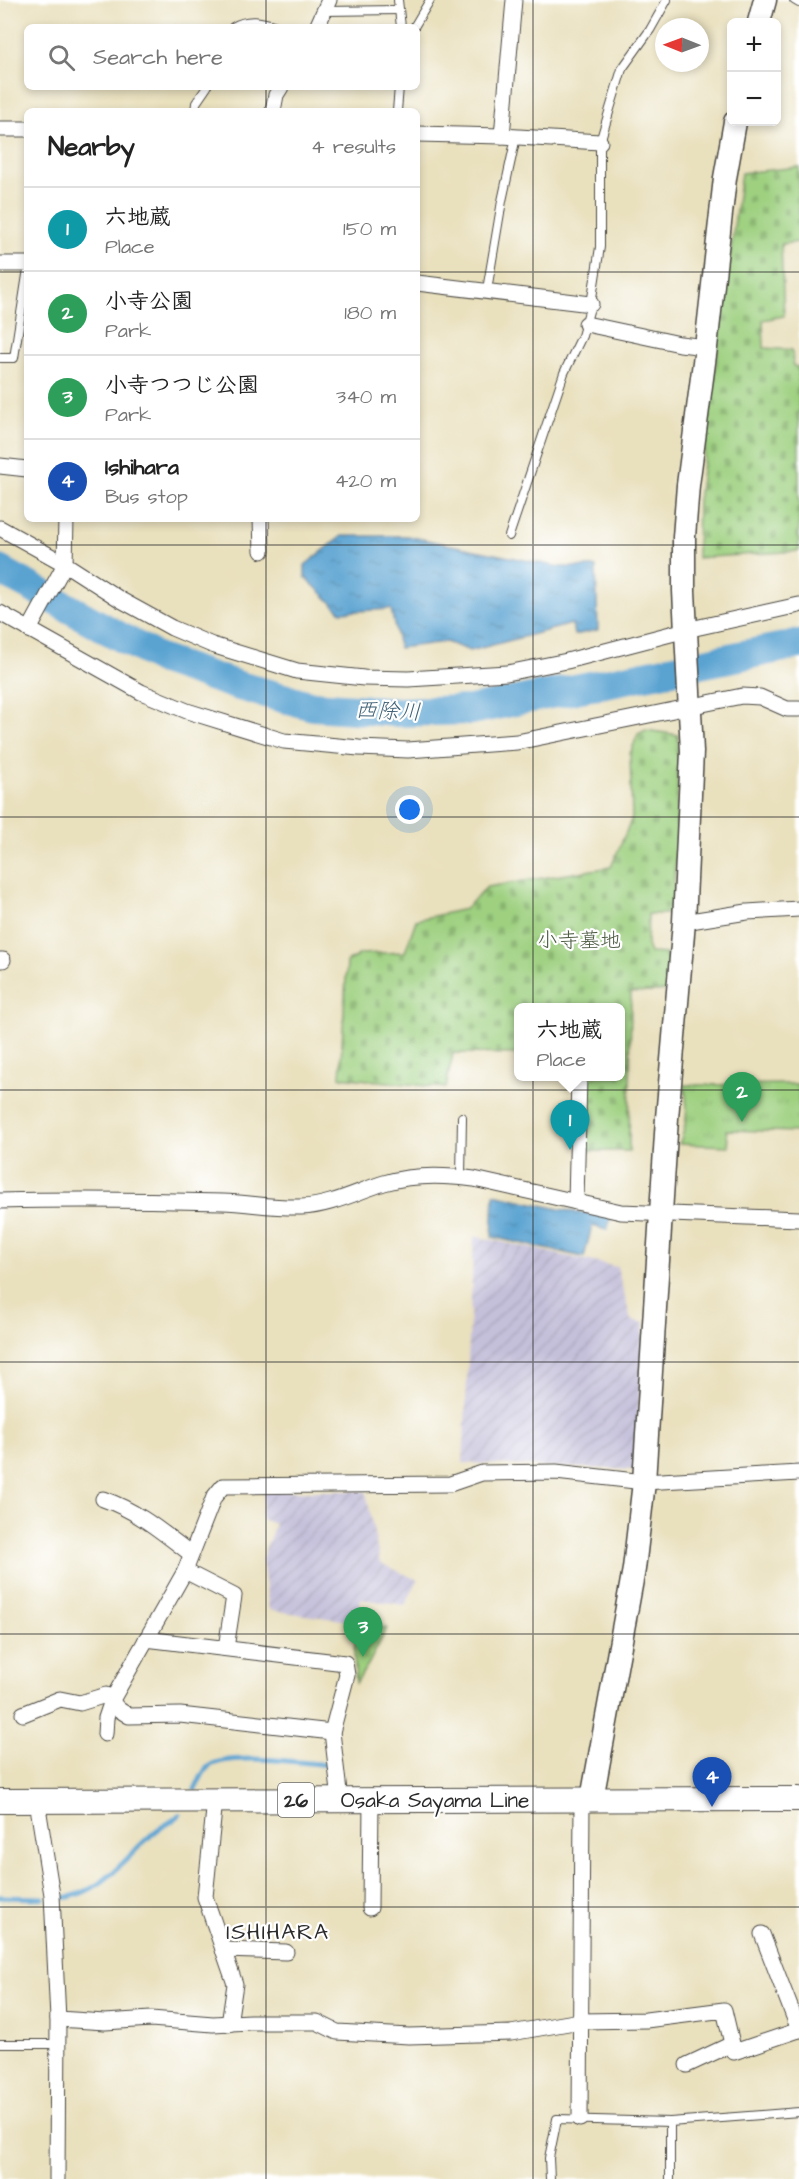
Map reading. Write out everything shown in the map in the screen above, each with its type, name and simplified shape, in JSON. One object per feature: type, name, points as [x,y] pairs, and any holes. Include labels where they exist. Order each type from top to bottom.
[{"type":"main road","name":"Osaka Sayama Line","points":[[0,1801],[799,1799]]},
{"type":"street","points":[[509,136],[514,0]]},
{"type":"street","points":[[760,18],[765,0]]},
{"type":"street","points":[[318,24],[327,6]]},
{"type":"street","points":[[274,108],[279,90]]},
{"type":"street","points":[[580,2119],[580,2021],[587,1799],[634,1569],[644,1482],[660,1215],[684,922],[692,752],[684,537],[688,485],[706,347],[724,178],[734,126]]},
{"type":"street","points":[[0,129],[24,129]]},
{"type":"street","points":[[420,134],[509,136],[600,142]]},
{"type":"street","points":[[0,264],[24,264]]},
{"type":"street","points":[[420,283],[591,304]]},
{"type":"street","points":[[586,324],[680,344],[706,347]]},
{"type":"street","points":[[0,466],[24,469]]},
{"type":"street","points":[[32,625],[63,568],[66,522]]},
{"type":"street","points":[[261,522],[262,551]]},
{"type":"street","points":[[0,528],[63,568],[172,628],[221,648],[297,671],[364,678],[408,680],[507,673],[686,636],[799,605]]},
{"type":"street","points":[[0,613],[32,625],[141,692],[187,711],[284,741],[408,750],[517,742],[689,698],[760,697],[787,709],[799,709]]},
{"type":"street","points":[[684,922],[747,912],[799,909]]},
{"type":"street","points":[[576,1202],[579,1081]]},
{"type":"street","points":[[0,1201],[74,1199],[241,1202],[300,1207],[328,1203],[385,1183],[417,1176],[461,1177],[621,1212],[799,1219]]},
{"type":"street","points":[[105,1734],[106,1718],[112,1700],[185,1571],[214,1497],[223,1486],[450,1484],[482,1473],[556,1472],[644,1482],[799,1473]]},
{"type":"street","points":[[103,1499],[125,1507],[191,1554]]},
{"type":"street","points":[[185,1571],[234,1596],[226,1647]]},
{"type":"street","points":[[146,1639],[345,1663],[347,1675],[332,1731],[340,1800]]},
{"type":"street","points":[[23,1714],[60,1699],[80,1703],[106,1695],[118,1709],[129,1716],[180,1716],[332,1731]]},
{"type":"street","points":[[370,1908],[371,1799]]},
{"type":"street","points":[[215,1800],[205,1896],[235,1984],[229,2024]]},
{"type":"street","points":[[37,1801],[52,1895],[58,2019],[57,2179]]},
{"type":"street","points":[[58,2019],[105,2022],[151,2019],[229,2024],[317,2022],[338,2032],[409,2036],[511,2033],[580,2021],[646,2020],[724,2010],[734,2052],[799,2030],[762,1934]]},
{"type":"street","points":[[223,1950],[286,1952]]},
{"type":"street","points":[[687,2065],[732,2044]]},
{"type":"lane","points":[[398,0],[400,24]]},
{"type":"lane","points":[[416,24],[430,0]]},
{"type":"lane","points":[[509,536],[564,373],[586,324],[591,304],[600,247],[600,142],[622,69],[668,0]]},
{"type":"lane","points":[[794,0],[799,3]]},
{"type":"lane","points":[[327,6],[398,10]]},
{"type":"lane","points":[[238,24],[245,20],[268,24]]},
{"type":"lane","points":[[195,108],[205,90]]},
{"type":"lane","points":[[397,108],[399,90]]},
{"type":"lane","points":[[487,290],[502,201],[509,136]]},
{"type":"lane","points":[[0,358],[14,358],[24,294]]},
{"type":"lane","points":[[461,1177],[462,1117]]},
{"type":"lane","points":[[0,2044],[57,2044]]},
{"type":"lane","points":[[550,2179],[549,2158],[557,2119],[670,2122],[799,2112]]},
{"type":"lane","points":[[670,2122],[670,2179]]},
{"type":"shaded area","points":[[474,1236],[617,1267],[631,1320],[644,1323],[635,1470],[463,1463]]},
{"type":"shaded area","points":[[264,1491],[366,1491],[380,1563],[418,1580],[405,1605],[360,1599],[356,1622],[269,1610],[262,1559],[275,1524],[261,1519]]},
{"type":"green space","points":[[799,167],[799,242],[781,244],[784,316],[763,320],[764,348],[792,350],[793,366],[799,367],[799,551],[697,558],[698,501],[741,173]]},
{"type":"green space","name":"小寺墓地","points":[[646,730],[678,735],[677,836],[672,914],[648,914],[647,945],[650,953],[669,954],[667,991],[631,993],[629,1151],[582,1151],[583,1081],[625,1081],[625,1003],[514,1003],[514,1054],[453,1053],[446,1088],[340,1077],[347,962],[360,954],[405,952],[416,920],[465,909],[487,887],[611,867],[632,818],[630,754],[638,734]]},
{"type":"green space","points":[[799,1084],[799,1132],[726,1130],[729,1146],[679,1144],[686,1115],[684,1085]]},
{"type":"green space","points":[[357,1626],[387,1628],[356,1683],[354,1652]]},
{"type":"water","points":[[342,536],[407,536],[559,567],[596,567],[598,630],[574,635],[572,624],[470,651],[446,642],[399,648],[391,609],[341,612],[305,577],[305,565]]},
{"type":"water","points":[[494,1194],[559,1209],[611,1217],[607,1230],[592,1226],[584,1257],[492,1237]]},
{"type":"waterway","name":"西除川","points":[[0,570],[162,660],[239,686],[313,706],[397,712],[471,710],[799,644]]},
{"type":"waterway","points":[[195,1789],[207,1768],[229,1760],[264,1759],[328,1765]]},
{"type":"waterway","points":[[62,1898],[77,1895],[102,1881],[156,1831],[179,1815]]},
{"type":"waterway","points":[[0,1897],[43,1898]]},
{"type":"place","name":"小寺公園","points":[[742,1122]]},
{"type":"place","name":"六地蔵","points":[[570,1150]]},
{"type":"place","name":"小寺つつじ公園","points":[[363,1657]]},
{"type":"place","name":"Ishihara","points":[[712,1807]]},
{"type":"district","name":"ISHIHARA","points":[[278,1931]]}]
